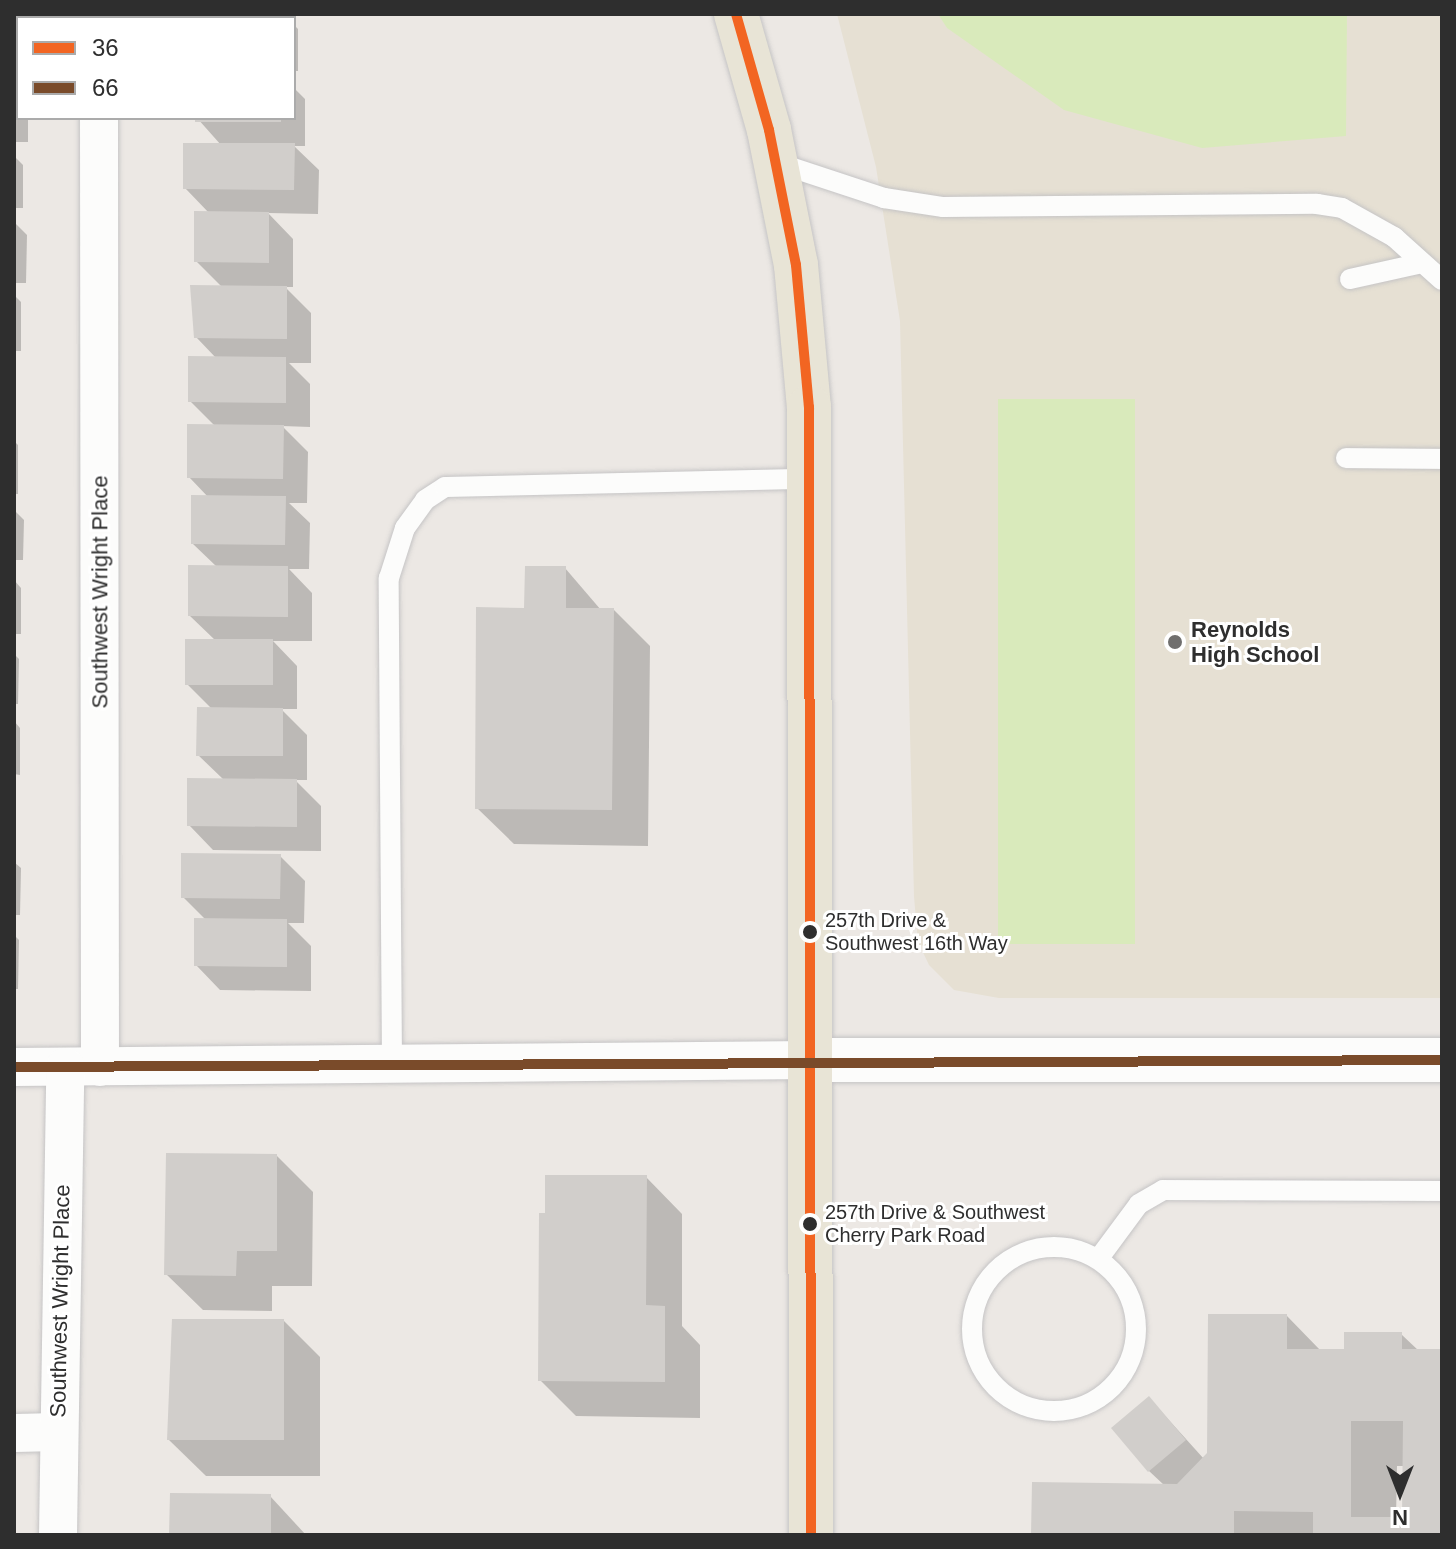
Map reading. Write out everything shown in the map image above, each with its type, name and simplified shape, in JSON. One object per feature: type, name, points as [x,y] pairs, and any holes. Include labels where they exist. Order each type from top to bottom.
[{"type":"main road","points":[[736,14],[775,162],[805,327],[809,479],[811,1535]]},
{"type":"main road","points":[[811,1060],[1442,1060]]},
{"type":"street","name":"Southwest Wright Place","points":[[58,1535],[58,1432],[83,1067],[99,120]]},
{"type":"street","points":[[14,1067],[811,1060]]},
{"type":"street","points":[[14,1433],[58,1432]]},
{"type":"lane","points":[[775,162],[884,198],[943,207],[1317,204],[1372,221],[1442,280]]},
{"type":"lane","points":[[1350,279],[1422,263]]},
{"type":"lane","points":[[1346,458],[1442,459]]},
{"type":"lane","points":[[392,1064],[389,578],[405,528],[425,500],[445,487],[809,479]]},
{"type":"lane","points":[[1099,1258],[1139,1204],[1163,1190],[1442,1191]]},
{"type":"lane","points":[[1049,1245],[1099,1258],[1127,1287],[1138,1329],[1129,1366],[1096,1402],[1042,1411],[1018,1405],[993,1387],[972,1346],[976,1297],[1007,1260],[1049,1245]]},
{"type":"shaded area","name":"Reynolds High School","points":[[837,14],[1442,14],[1442,998],[999,998],[954,990],[929,965],[918,942],[914,897],[900,321],[876,167]]},
{"type":"green space","points":[[938,14],[1347,14],[1346,136],[1202,148],[1064,110],[947,28]]},
{"type":"green space","points":[[998,399],[1135,399],[1135,944],[998,944]]},
{"type":"building","points":[[197,14],[274,14],[274,16]]},
{"type":"building","points":[[195,120],[281,120],[281,122]]},
{"type":"building","points":[[183,143],[295,143],[294,190],[183,189]]},
{"type":"building","points":[[194,211],[269,212],[269,263],[194,262]]},
{"type":"building","points":[[190,285],[287,286],[287,339],[194,338]]},
{"type":"building","points":[[188,356],[286,357],[286,403],[188,402]]},
{"type":"building","points":[[187,424],[284,425],[283,479],[187,478]]},
{"type":"building","points":[[191,495],[286,496],[285,545],[191,544]]},
{"type":"building","points":[[188,565],[288,566],[288,617],[188,616]]},
{"type":"building","points":[[525,566],[566,566],[566,608],[614,608],[612,810],[475,809],[476,607],[524,608]]},
{"type":"building","points":[[185,639],[273,639],[273,685],[185,685]]},
{"type":"building","points":[[197,707],[283,708],[283,756],[196,756]]},
{"type":"building","points":[[187,778],[297,779],[297,827],[187,826]]},
{"type":"building","points":[[181,853],[281,854],[280,899],[181,898]]},
{"type":"building","points":[[194,918],[287,919],[287,967],[194,966]]},
{"type":"building","points":[[166,1153],[277,1154],[277,1251],[237,1251],[236,1276],[164,1275]]},
{"type":"building","points":[[545,1175],[647,1175],[646,1305],[665,1306],[665,1382],[538,1381],[539,1213],[545,1213]]},
{"type":"building","points":[[1208,1314],[1287,1314],[1287,1349],[1344,1349],[1344,1332],[1402,1332],[1402,1349],[1442,1349],[1442,1535],[1313,1535],[1313,1512],[1234,1511],[1234,1535],[1031,1535],[1032,1482],[1177,1484],[1207,1453]],"holes":[[[1351,1421],[1403,1421],[1402,1517],[1351,1517]]]},
{"type":"building","points":[[172,1319],[284,1319],[284,1440],[167,1440]]},
{"type":"building","points":[[1149,1396],[1186,1440],[1148,1472],[1111,1428]]},
{"type":"building","points":[[170,1493],[271,1494],[271,1535],[169,1535]]},
{"type":"transit line","name":"36","points":[[736,14],[769,130],[796,265],[809,407],[811,1535]]},
{"type":"transit line","name":"66","points":[[14,1067],[1442,1060]]},
{"type":"place","name":"Reynolds High School","points":[[1175,642]]},
{"type":"place","name":"257th Drive & Southwest 16th Way","points":[[810,932]]},
{"type":"place","name":"257th Drive & Southwest Cherry Park Road","points":[[810,1224]]}]
